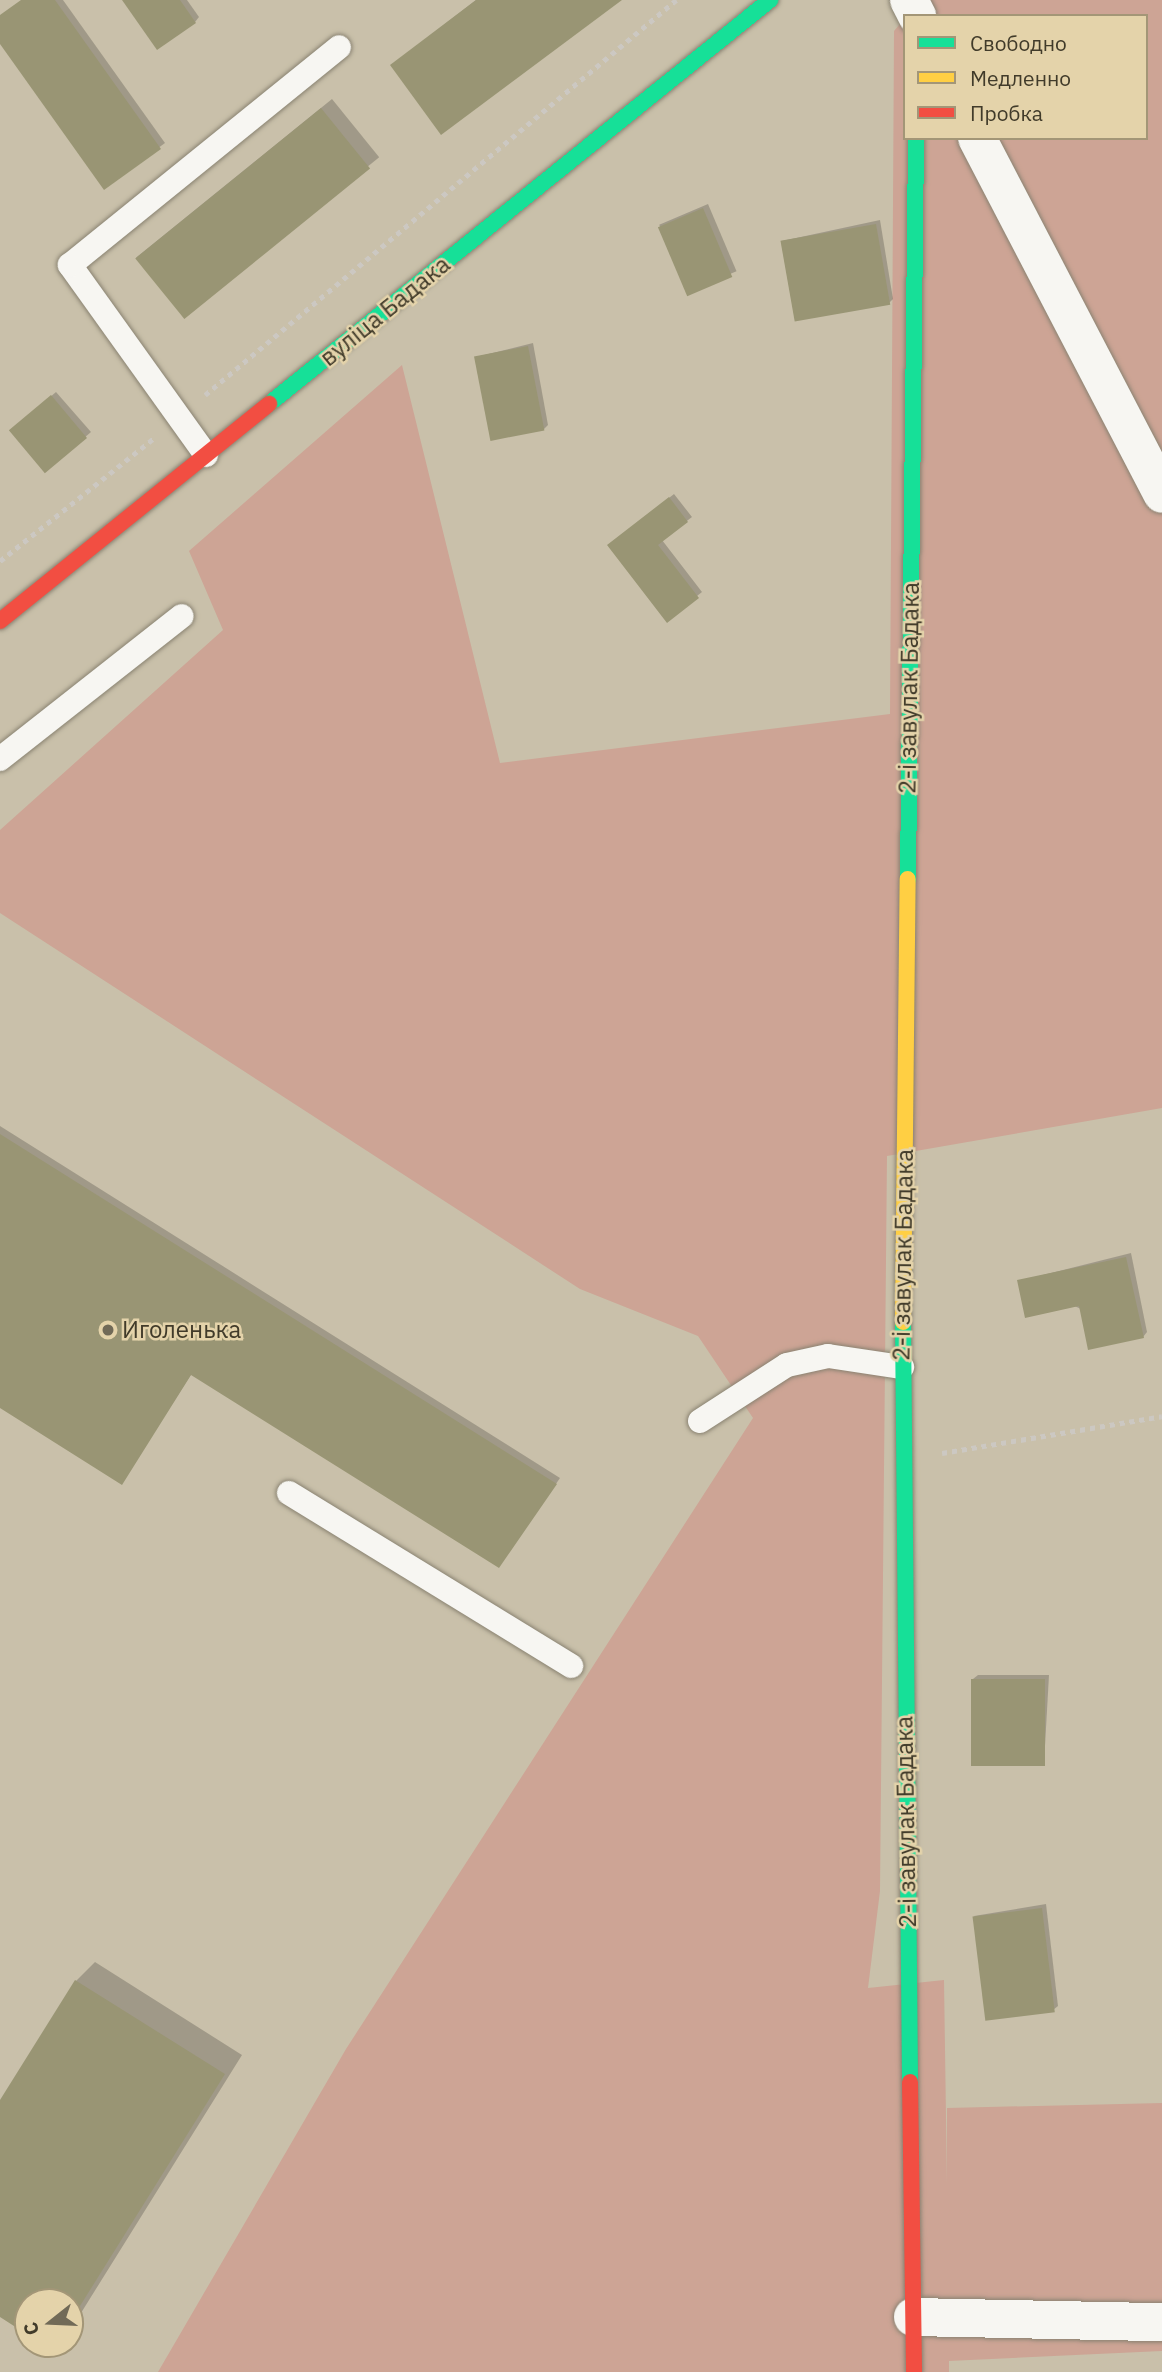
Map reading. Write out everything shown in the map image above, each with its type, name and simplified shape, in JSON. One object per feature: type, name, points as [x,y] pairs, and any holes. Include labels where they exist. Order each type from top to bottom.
[{"type":"street","name":"вуліца Бадака","points":[[0,621],[763,2]]},
{"type":"street","name":"2-і завулак Бадака","points":[[914,2372],[901,1461],[916,140]]},
{"type":"street","points":[[978,140],[1162,494]]},
{"type":"street","points":[[913,2317],[1162,2322]]},
{"type":"lane","points":[[206,456],[70,265],[339,47]]},
{"type":"lane","points":[[0,759],[182,615]]},
{"type":"lane","points":[[700,1421],[787,1365],[828,1356],[902,1367]]},
{"type":"lane","points":[[289,1493],[571,1667]]},
{"type":"path","points":[[0,561],[179,417],[676,0]]},
{"type":"path","points":[[901,1461],[1162,1416]]},
{"type":"shaded area","points":[[920,0],[1162,0],[1162,1108],[887,1156],[880,1891],[868,1988],[944,1980],[947,2184],[947,2108],[1162,2103],[1162,2351],[949,2361],[949,2372],[158,2372],[346,2049],[753,1418],[698,1336],[580,1289],[0,913],[0,830],[223,630],[189,551],[402,365],[500,763],[890,714],[894,31],[903,20],[903,140],[1148,140],[1148,14],[909,14]]},
{"type":"building","points":[[21,0],[55,0],[161,149],[104,190],[0,44],[0,15]]},
{"type":"building","points":[[122,0],[180,0],[196,23],[157,50]]},
{"type":"building","points":[[476,0],[622,0],[441,135],[390,65]]},
{"type":"building","points":[[321,108],[370,169],[184,319],[135,258]]},
{"type":"building","points":[[703,208],[732,277],[687,296],[658,227]]},
{"type":"building","points":[[876,224],[890,305],[795,322],[780,241]]},
{"type":"building","points":[[528,346],[544,430],[490,441],[474,356]]},
{"type":"building","points":[[51,395],[87,438],[45,473],[9,430]]},
{"type":"building","points":[[669,497],[688,522],[658,545],[699,598],[667,623],[607,545]]},
{"type":"building","points":[[0,1134],[557,1484],[499,1568],[191,1375],[122,1485],[0,1408]]},
{"type":"building","points":[[1126,1257],[1144,1338],[1088,1350],[1079,1306],[1025,1318],[1017,1280]]},
{"type":"building","points":[[971,1679],[1045,1679],[1045,1766],[971,1766]]},
{"type":"building","points":[[1042,1908],[1055,2012],[985,2021],[973,1917]]},
{"type":"building","points":[[75,1980],[225,2074],[84,2300],[84,2288],[14,2288],[14,2326],[0,2317],[0,2100]]},
{"type":"traffic: fast","points":[[269,404],[770,0]]},
{"type":"traffic: fast","points":[[908,879],[916,140]]},
{"type":"traffic: fast","points":[[903,1322],[910,2082]]},
{"type":"traffic: slow","points":[[903,1322],[908,879]]},
{"type":"traffic: jam","points":[[0,621],[269,404]]},
{"type":"traffic: jam","points":[[910,2082],[914,2372]]},
{"type":"place","name":"Иголенька","points":[[108,1330]]}]
